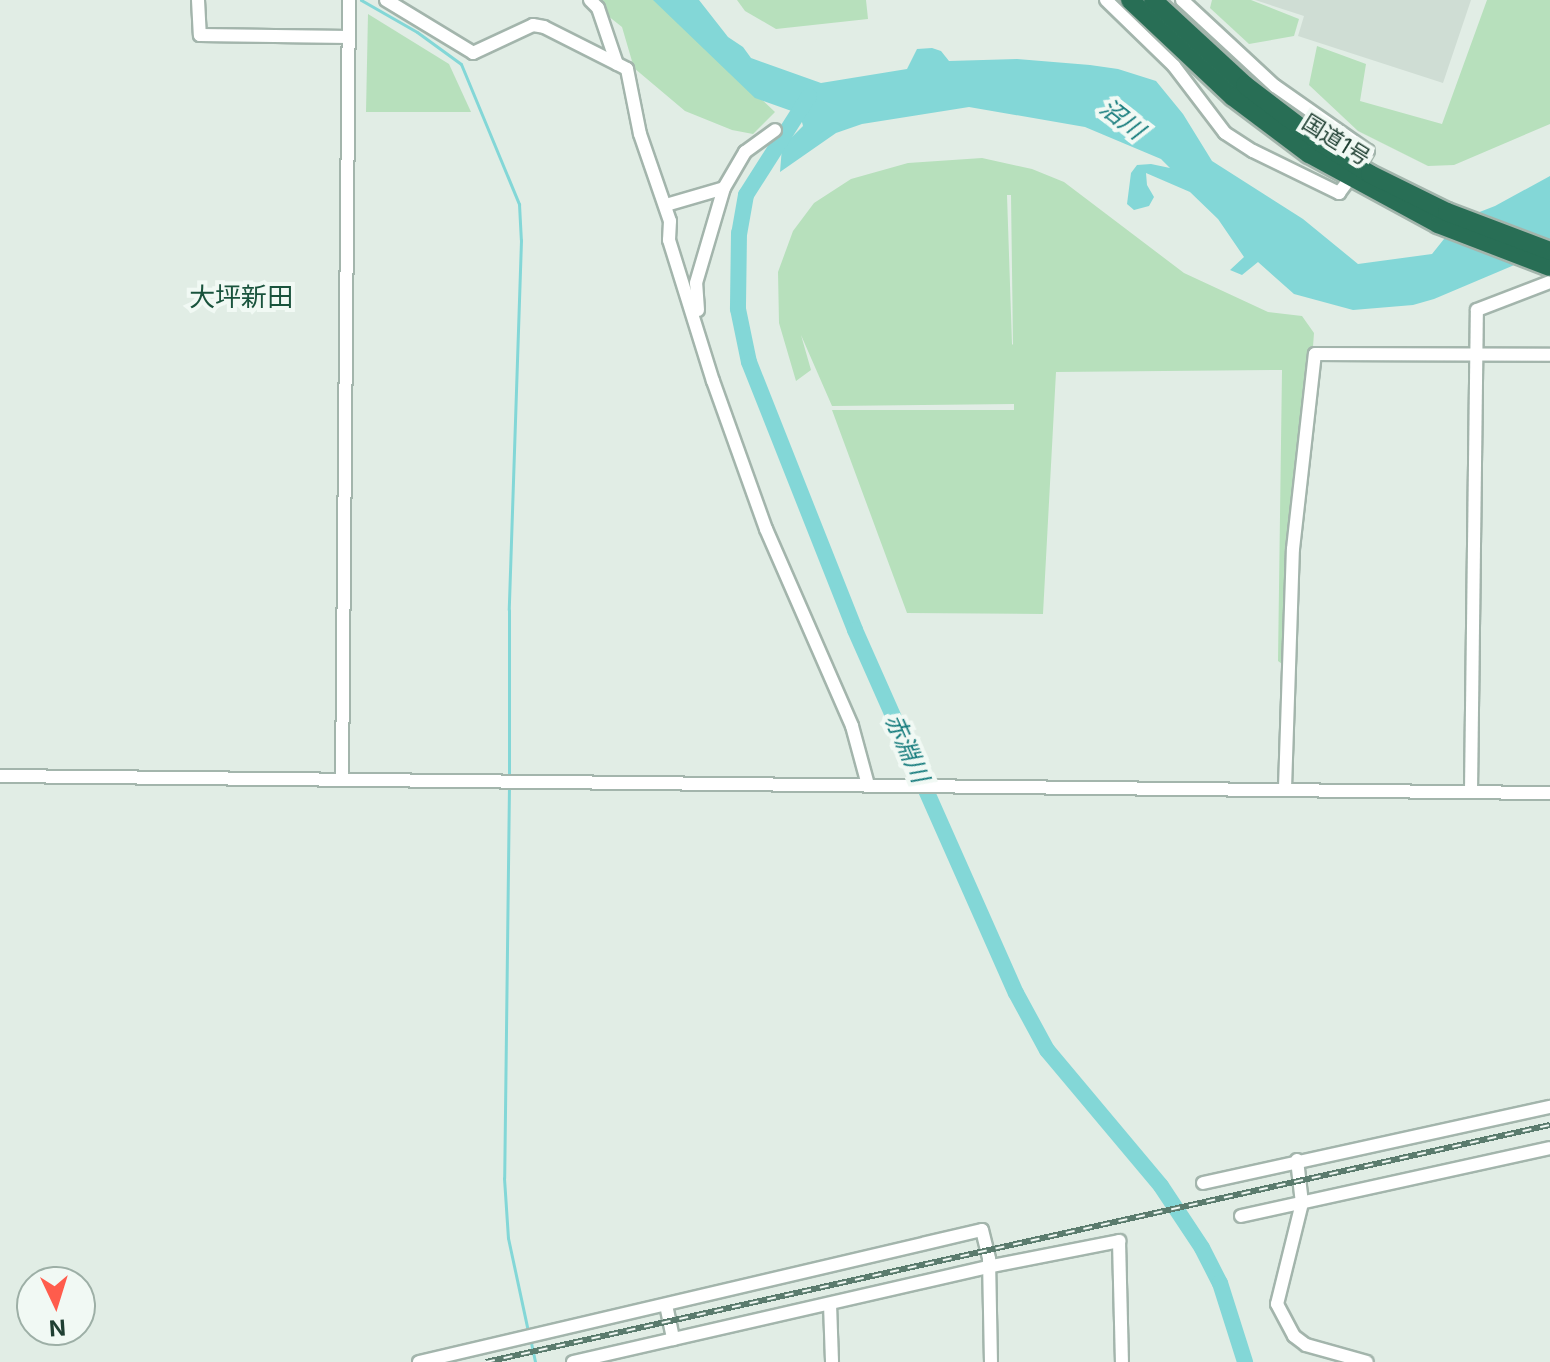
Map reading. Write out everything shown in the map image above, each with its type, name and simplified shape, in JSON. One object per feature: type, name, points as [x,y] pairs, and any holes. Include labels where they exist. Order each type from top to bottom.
[{"type":"highway","name":"国道1号","points":[[1130,0],[1233,97],[1309,154],[1400,206],[1490,246],[1550,267]]},
{"type":"highway","name":"国道1号","points":[[1153,0],[1245,85],[1321,143],[1420,199],[1497,233],[1550,251]]},
{"type":"street","points":[[198,0],[200,35],[349,37]]},
{"type":"street","points":[[342,780],[349,0]]},
{"type":"street","points":[[386,0],[473,53],[533,25],[544,27],[627,69],[640,134],[666,205],[670,221],[669,240],[700,341],[766,529],[852,726],[873,785]]},
{"type":"street","points":[[590,0],[598,8],[617,64]]},
{"type":"street","points":[[1106,0],[1174,66],[1225,133],[1253,151],[1339,193],[1345,185]]},
{"type":"street","points":[[1185,1],[1275,86],[1368,151],[1362,161]]},
{"type":"street","points":[[700,341],[696,283],[724,188],[745,152],[775,130]]},
{"type":"street","points":[[666,205],[724,188]]},
{"type":"street","points":[[1471,791],[1477,310],[1550,282]]},
{"type":"street","points":[[1285,788],[1293,549],[1315,354],[1550,355]]},
{"type":"street","points":[[0,776],[1550,793]]},
{"type":"street","points":[[1203,1183],[1550,1107]]},
{"type":"street","points":[[1241,1216],[1550,1148]]},
{"type":"street","points":[[1297,1160],[1302,1203],[1277,1304],[1294,1336],[1306,1345],[1367,1362]]},
{"type":"street","points":[[419,1362],[982,1230],[987,1267],[991,1362]]},
{"type":"street","points":[[573,1362],[987,1267],[1119,1241],[1122,1362]]},
{"type":"street","points":[[830,1304],[832,1362]]},
{"type":"street","points":[[666,1305],[673,1339]]},
{"type":"shaded area","points":[[1255,0],[1471,0],[1443,83],[1298,36],[1304,16]]},
{"type":"green space","points":[[588,0],[655,0],[775,112],[753,134],[732,130],[685,111],[634,68],[622,27]]},
{"type":"green space","points":[[737,0],[866,0],[868,19],[776,29],[745,11]]},
{"type":"green space","points":[[1212,0],[1251,0],[1299,19],[1294,36],[1249,44],[1210,8]]},
{"type":"green space","points":[[1487,0],[1550,0],[1550,124],[1454,165],[1428,166],[1358,131],[1309,85],[1317,46],[1366,64],[1360,101],[1442,124]]},
{"type":"green space","points":[[368,14],[449,64],[471,112],[366,112]]},
{"type":"green space","points":[[982,158],[1032,169],[1064,182],[1184,273],[1268,312],[1302,316],[1314,333],[1289,669],[1278,661],[1282,370],[1056,372],[1043,614],[907,613],[832,410],[1014,410],[1014,404],[832,406],[801,335],[811,370],[796,381],[779,323],[778,272],[793,231],[814,203],[851,179],[908,163]],"holes":[[[1007,195],[1011,195],[1013,345]]]},
{"type":"water","name":"沼川","points":[[653,0],[699,0],[728,37],[743,47],[751,58],[821,83],[907,69],[917,49],[932,48],[941,51],[949,61],[1017,59],[1090,65],[1118,69],[1156,81],[1183,114],[1212,161],[1303,219],[1358,264],[1432,254],[1452,229],[1451,223],[1495,206],[1550,176],[1550,245],[1512,266],[1434,299],[1413,305],[1353,310],[1294,294],[1258,262],[1242,275],[1230,270],[1244,257],[1218,219],[1190,192],[1146,173],[1147,185],[1154,197],[1149,206],[1134,210],[1127,204],[1131,173],[1137,165],[1170,168],[1161,159],[1085,127],[969,107],[862,124],[836,133],[780,172],[782,147],[803,126],[800,114],[755,98]]},
{"type":"waterway","points":[[361,0],[417,32],[461,64],[519,204],[521,240],[509,610],[509,777]]},
{"type":"waterway","name":"赤淵川","points":[[809,96],[746,195],[739,233],[738,309],[749,362],[855,630],[1016,993],[1047,1050],[1161,1186],[1202,1248],[1220,1283],[1245,1362]]},
{"type":"waterway","points":[[509,785],[504,1178],[508,1238],[528,1331]]},
{"type":"waterway","points":[[530,1338],[535,1362]]},
{"type":"railway","points":[[486,1362],[1550,1125]]},
{"type":"district","name":"大坪新田","points":[[241,297]]}]
